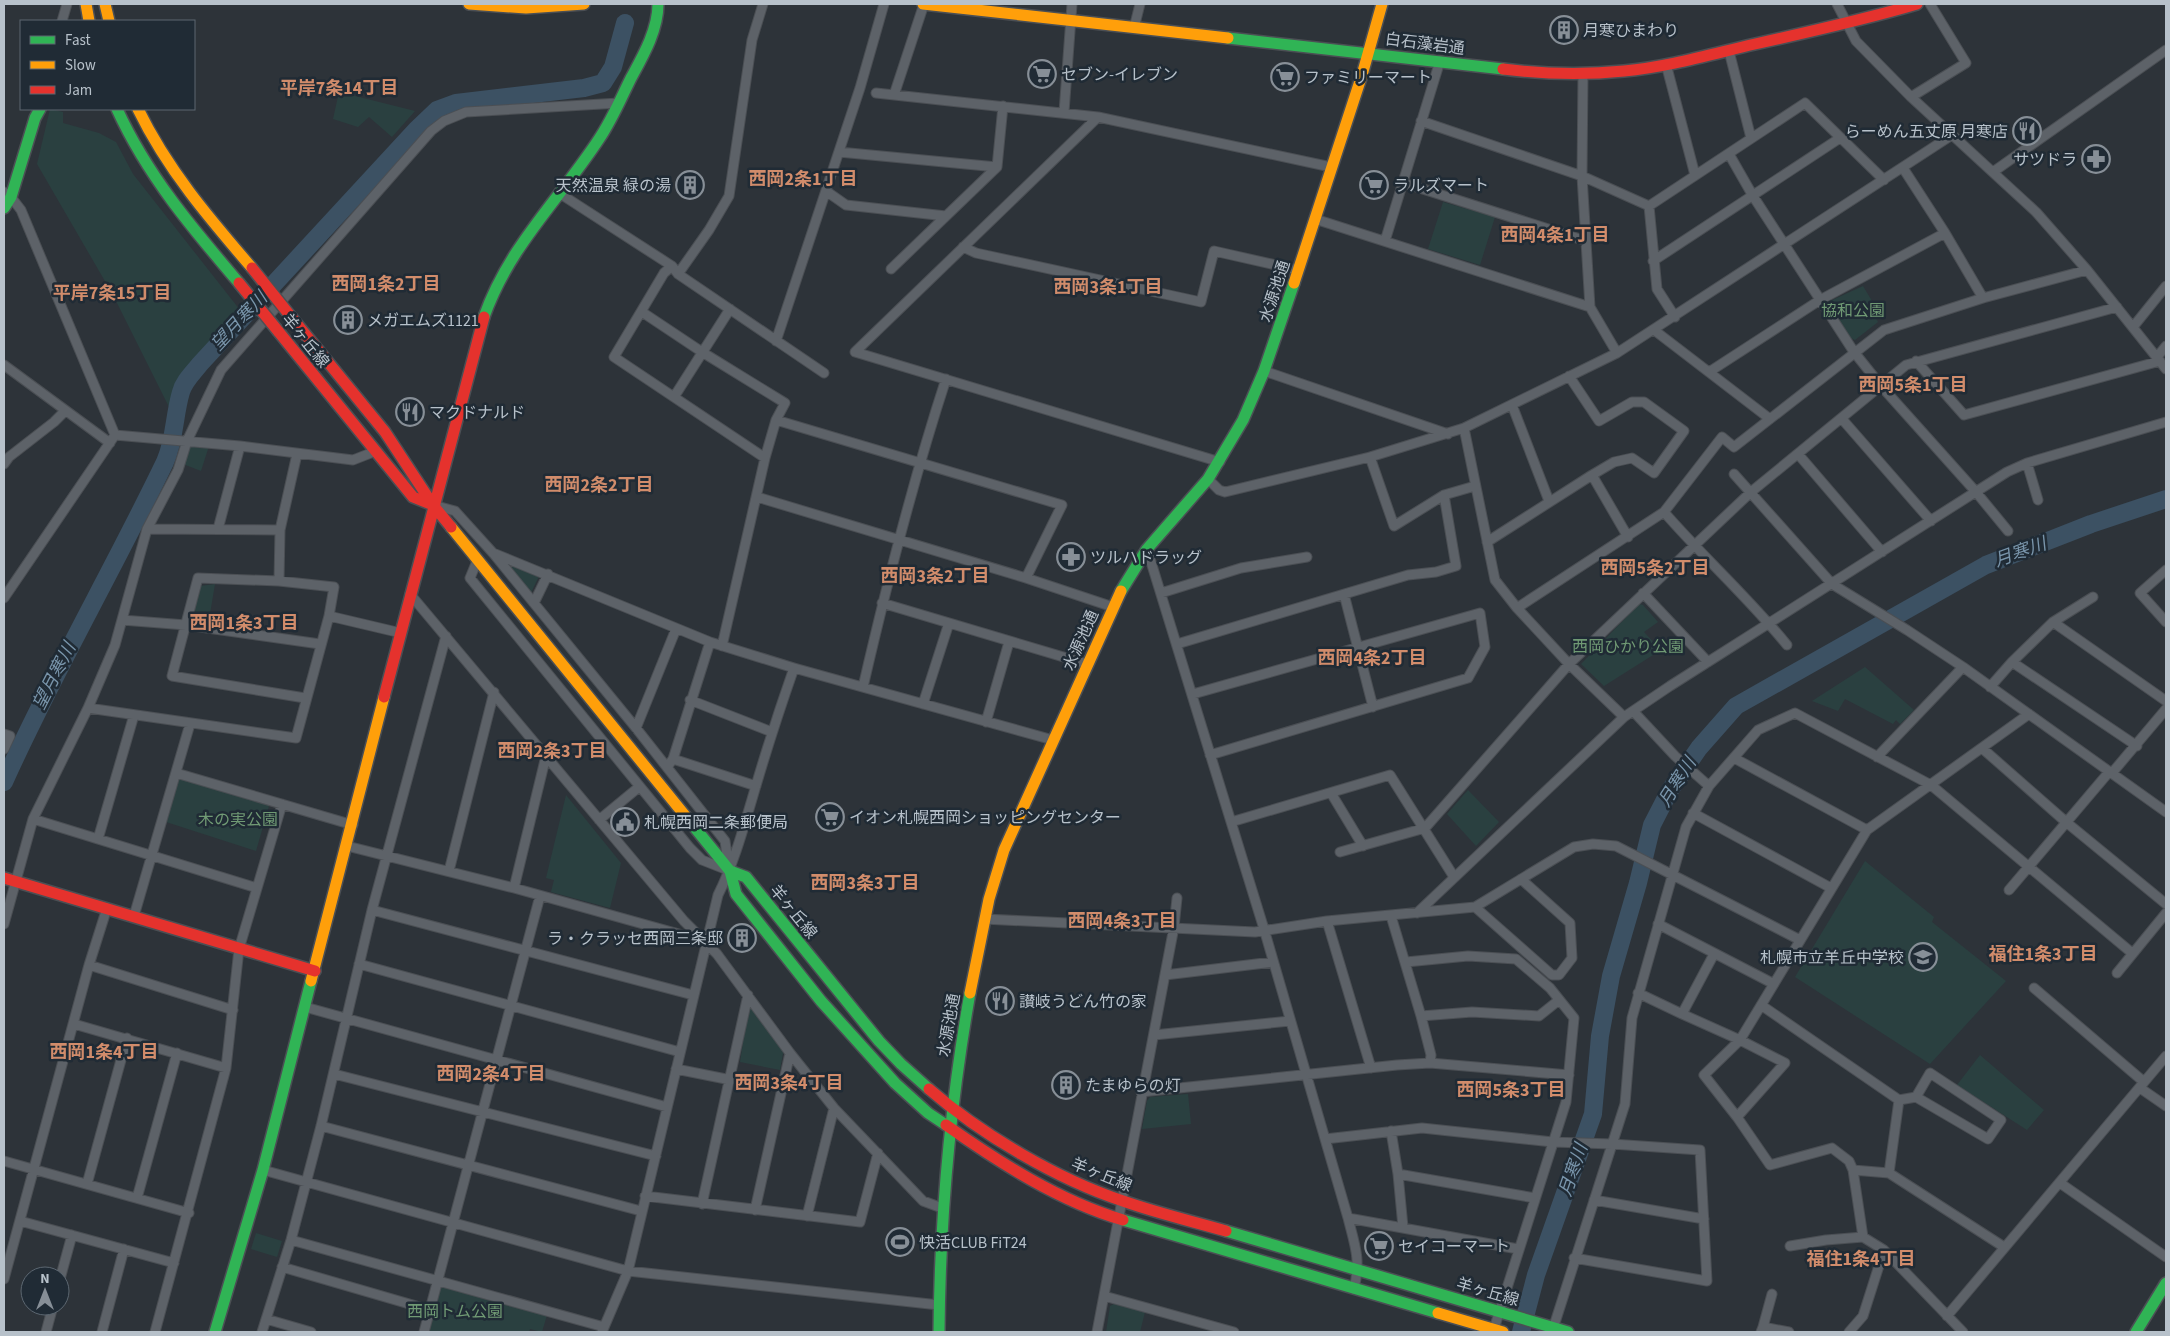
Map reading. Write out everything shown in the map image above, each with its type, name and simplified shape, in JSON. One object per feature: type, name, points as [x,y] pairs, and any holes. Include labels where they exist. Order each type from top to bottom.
[{"type":"main road","points":[[86,4],[89,20]]},
{"type":"main road","points":[[105,4],[109,20]]},
{"type":"main road","points":[[469,4],[510,8],[584,4]]},
{"type":"main road","points":[[215,1332],[263,1170],[353,826],[433,505],[483,320],[494,292],[517,248],[600,138],[646,50],[658,11],[658,4]]},
{"type":"main road","name":"白石藻岩通","points":[[923,4],[1529,72],[1583,73],[1625,71],[1729,51],[1847,24],[1891,13],[1917,4]]},
{"type":"main road","name":"水源池通","points":[[939,1332],[942,1208],[952,1109],[962,1037],[992,884],[1004,850],[1087,664],[1133,569],[1147,549],[1208,479],[1220,462],[1243,420],[1264,371],[1298,270],[1382,4]]},
{"type":"main road","points":[[4,208],[39,110]]},
{"type":"main road","name":"羊ヶ丘線","points":[[117,110],[132,140],[160,186],[413,497],[433,505]]},
{"type":"main road","name":"羊ヶ丘線","points":[[138,110],[151,136],[177,176],[346,384],[418,478],[433,505],[730,871],[736,894],[827,1008],[895,1083],[928,1113],[981,1150],[1054,1193],[1118,1220],[1496,1331]]},
{"type":"main road","name":"羊ヶ丘線","points":[[730,871],[746,877],[867,1026],[910,1074],[952,1109],[1023,1156],[1122,1201],[1568,1332]]},
{"type":"main road","points":[[4,878],[315,971]]},
{"type":"main road","points":[[2136,1332],[2166,1283]]},
{"type":"street","points":[[62,20],[67,4]]},
{"type":"street","points":[[763,4],[752,40],[729,196],[709,230],[675,270],[664,273],[614,357],[765,458]]},
{"type":"street","points":[[776,341],[839,152],[884,4]]},
{"type":"street","points":[[894,95],[923,4]]},
{"type":"street","points":[[1064,112],[1072,4]]},
{"type":"street","points":[[1134,28],[1140,4]]},
{"type":"street","points":[[1837,4],[1856,41],[1952,136],[2036,212],[2087,270],[2166,369]]},
{"type":"street","points":[[1911,97],[1966,63],[1930,4]]},
{"type":"street","points":[[1993,172],[2166,50]]},
{"type":"street","points":[[1729,51],[1751,138]]},
{"type":"street","points":[[1385,241],[1440,61]]},
{"type":"street","points":[[1666,64],[1695,175]]},
{"type":"street","points":[[1583,73],[1582,176],[1590,307],[1617,353]]},
{"type":"street","points":[[876,94],[1098,117],[1331,167]]},
{"type":"street","points":[[4,924],[33,819],[88,708],[115,645],[147,530],[178,470],[185,441],[221,370],[431,132],[444,121],[466,112],[619,103]]},
{"type":"street","points":[[1649,206],[1805,103],[1884,180]]},
{"type":"street","points":[[891,268],[997,167],[1003,106]]},
{"type":"street","points":[[1098,117],[855,352],[1220,462]]},
{"type":"street","points":[[1421,121],[1582,176],[1649,206]]},
{"type":"street","points":[[1208,479],[1219,490],[1225,492],[1370,457],[1464,428],[1617,353],[1952,136]]},
{"type":"street","points":[[1653,261],[1840,138]]},
{"type":"street","points":[[839,152],[997,167]]},
{"type":"street","points":[[1729,154],[1753,196],[1854,352],[1882,387],[1976,492],[2008,531]]},
{"type":"street","points":[[1903,168],[1945,233],[1982,298]]},
{"type":"street","points":[[1404,183],[1586,241]]},
{"type":"street","points":[[826,191],[846,205],[946,216]]},
{"type":"street","points":[[559,193],[824,373]]},
{"type":"street","points":[[8,195],[21,210],[112,439]]},
{"type":"street","points":[[1649,206],[1657,289],[1675,316]]},
{"type":"street","points":[[1315,219],[1590,307]]},
{"type":"street","points":[[1709,372],[1820,300],[1945,233]]},
{"type":"street","points":[[963,247],[976,253],[1201,302],[1214,251],[1298,270]]},
{"type":"street","points":[[1517,608],[1664,512],[1722,437],[1734,447],[1884,330],[1982,298],[2087,270]]},
{"type":"street","points":[[2133,326],[2166,286]]},
{"type":"street","points":[[1340,852],[1425,828],[1568,664],[1751,492],[1882,387],[1906,365],[2117,307]]},
{"type":"street","points":[[674,397],[730,309]]},
{"type":"street","points":[[642,312],[785,404],[776,420],[765,458],[722,646]]},
{"type":"street","points":[[1654,330],[1770,419]]},
{"type":"street","points":[[1916,361],[1964,415],[2159,359],[2166,346]]},
{"type":"street","points":[[4,365],[65,411],[112,439],[185,441],[353,460],[376,451]]},
{"type":"street","points":[[1264,371],[1448,434]]},
{"type":"street","points":[[1486,542],[1614,462],[1632,458],[1654,473],[1684,430],[1644,402],[1632,402],[1599,421],[1569,376]]},
{"type":"street","points":[[863,687],[882,603],[919,462],[946,379]]},
{"type":"street","points":[[1512,405],[1549,501]]},
{"type":"street","points":[[4,464],[9,457],[54,422],[65,411]]},
{"type":"street","points":[[1842,419],[1931,521]]},
{"type":"street","points":[[776,420],[1062,505],[1026,578]]},
{"type":"street","points":[[1417,913],[1624,717],[1633,711],[2007,472],[2026,463],[2166,422]]},
{"type":"street","points":[[1464,428],[1495,580],[1517,608],[1568,664],[1624,717]]},
{"type":"street","points":[[4,598],[112,439]]},
{"type":"street","points":[[218,529],[240,446]]},
{"type":"street","points":[[279,582],[280,530],[297,454]]},
{"type":"street","points":[[1798,454],[1882,552]]},
{"type":"street","points":[[1370,457],[1394,526],[1444,495],[1475,486]]},
{"type":"street","points":[[2026,463],[2038,500]]},
{"type":"street","points":[[1734,474],[1832,584],[1876,610],[1963,668],[2166,812]]},
{"type":"street","points":[[1592,475],[1628,537]]},
{"type":"street","points":[[1177,644],[1408,575],[1436,572],[1456,566],[1444,495]]},
{"type":"street","points":[[757,497],[1026,578],[1113,607]]},
{"type":"street","points":[[433,505],[455,511],[493,553],[636,728],[725,841],[730,871]]},
{"type":"street","points":[[1664,512],[1693,546],[1770,624],[1787,645]]},
{"type":"street","points":[[147,530],[280,530]]},
{"type":"street","points":[[1147,549],[1264,929],[1348,1218],[1358,1258],[1358,1270],[1354,1289]]},
{"type":"street","points":[[493,553],[710,642],[794,668],[1053,740]]},
{"type":"street","points":[[1161,593],[1241,568],[1307,557]]},
{"type":"street","points":[[478,561],[470,578],[639,787],[702,860],[730,871]]},
{"type":"street","points":[[2166,570],[2140,593],[2166,622]]},
{"type":"street","points":[[534,603],[548,574]]},
{"type":"street","points":[[88,708],[296,738],[305,698],[329,616],[334,587],[198,578],[172,676],[305,698]]},
{"type":"street","points":[[1642,593],[1708,662]]},
{"type":"street","points":[[410,594],[684,921],[706,941],[834,1108],[923,1201],[942,1208]]},
{"type":"street","points":[[1344,594],[1373,707]]},
{"type":"street","points":[[1990,687],[2012,662],[2053,622],[2093,597]]},
{"type":"street","points":[[882,603],[1087,664]]},
{"type":"street","points":[[1193,694],[1480,613],[1485,647],[1468,678],[1210,755]]},
{"type":"street","points":[[329,616],[401,632]]},
{"type":"street","points":[[122,620],[186,626],[320,644]]},
{"type":"street","points":[[923,704],[949,622]]},
{"type":"street","points":[[2053,622],[2166,701]]},
{"type":"street","points":[[636,728],[676,628]]},
{"type":"street","points":[[262,1332],[291,1240],[334,1074],[372,910],[446,636]]},
{"type":"street","points":[[667,767],[673,759],[690,700],[710,642]]},
{"type":"street","points":[[986,722],[1009,642]]},
{"type":"street","points":[[2012,662],[2137,746]]},
{"type":"street","points":[[291,1240],[438,1280],[603,1330],[628,1271],[718,895],[730,871],[772,732],[794,668]]},
{"type":"street","points":[[1877,757],[1963,668]]},
{"type":"street","points":[[449,871],[494,692]]},
{"type":"street","points":[[690,700],[772,732]]},
{"type":"street","points":[[2009,890],[2066,822],[2137,746],[2166,709]]},
{"type":"street","points":[[1633,711],[1675,756],[1709,786]]},
{"type":"street","points":[[1550,1328],[1625,1104],[1632,1018],[1658,924],[1668,872],[1686,827],[1709,786],[1758,730],[1795,713],[1932,785],[2132,953]]},
{"type":"street","points":[[1863,1237],[1853,1170],[1849,1162],[1832,1148],[1770,1165],[1737,1117],[1704,1075],[1740,1040],[1868,830],[2030,714]]},
{"type":"street","points":[[98,840],[134,715]]},
{"type":"street","points":[[134,916],[190,724]]},
{"type":"street","points":[[4,734],[10,736],[4,749]]},
{"type":"street","points":[[1983,749],[2066,822],[2166,904]]},
{"type":"street","points":[[514,888],[546,756]]},
{"type":"street","points":[[1734,758],[1868,830]]},
{"type":"street","points":[[673,759],[756,786]]},
{"type":"street","points":[[176,773],[353,826]]},
{"type":"street","points":[[1231,822],[1390,775],[1454,876]]},
{"type":"street","points":[[599,820],[639,787]]},
{"type":"street","points":[[1331,793],[1363,846]]},
{"type":"street","points":[[155,1332],[226,1068],[239,948],[282,804]]},
{"type":"street","points":[[1693,813],[1831,888]]},
{"type":"street","points":[[33,819],[257,888]]},
{"type":"street","points":[[984,919],[1254,932],[1264,929],[1475,907],[1574,847],[1592,844],[1616,846],[1800,940]]},
{"type":"street","points":[[347,846],[514,888],[706,941]]},
{"type":"street","points":[[1475,907],[1552,976],[1559,975],[1572,958],[1570,923],[1521,879]]},
{"type":"street","points":[[424,1332],[540,896]]},
{"type":"street","points":[[1097,1332],[1174,927],[1177,898]]},
{"type":"street","points":[[4,1279],[89,965],[107,908]]},
{"type":"street","points":[[372,910],[693,995]]},
{"type":"street","points":[[2117,973],[2166,912]]},
{"type":"street","points":[[1391,916],[1421,1016],[1431,1056],[1430,1063]]},
{"type":"street","points":[[1327,922],[1371,1068]]},
{"type":"street","points":[[1658,924],[1774,984]]},
{"type":"street","points":[[1682,1014],[1714,954]]},
{"type":"street","points":[[1406,962],[1468,956],[1516,959],[1550,988],[1574,1018],[1566,1102],[1557,1142],[1518,1249],[1504,1313],[1496,1331]]},
{"type":"street","points":[[1165,975],[1273,962]]},
{"type":"street","points":[[359,964],[680,1052]]},
{"type":"street","points":[[89,965],[233,1010]]},
{"type":"street","points":[[2034,988],[2166,1106]]},
{"type":"street","points":[[1638,993],[1785,1063],[1737,1117]]},
{"type":"street","points":[[702,1204],[731,1080],[748,995]]},
{"type":"street","points":[[1421,1016],[1472,1012],[1539,1016],[1559,1000]]},
{"type":"street","points":[[1761,1005],[1900,1100],[1916,1096],[1930,1073],[2002,1120],[1988,1139],[1916,1096]]},
{"type":"street","points":[[305,1007],[667,1107]]},
{"type":"street","points":[[1154,1035],[1290,1021]]},
{"type":"street","points":[[74,1024],[226,1068]]},
{"type":"street","points":[[87,1184],[127,1038]]},
{"type":"street","points":[[138,1198],[177,1053]]},
{"type":"street","points":[[755,1210],[790,1053]]},
{"type":"street","points":[[1947,1316],[2166,1056]]},
{"type":"street","points":[[1142,1092],[1430,1063],[1569,1075]]},
{"type":"street","points":[[676,1068],[731,1080]]},
{"type":"street","points":[[334,1074],[656,1156]]},
{"type":"street","points":[[1889,1173],[1900,1100]]},
{"type":"street","points":[[807,1216],[834,1108]]},
{"type":"street","points":[[321,1126],[641,1211]]},
{"type":"street","points":[[1325,1139],[1422,1128],[1557,1142],[1700,1150],[1707,1281],[1574,1258]]},
{"type":"street","points":[[1391,1131],[1398,1174],[1403,1227]]},
{"type":"street","points":[[645,1196],[860,1222],[878,1153]]},
{"type":"street","points":[[4,1162],[188,1212]]},
{"type":"street","points":[[263,1170],[628,1271],[939,1305]]},
{"type":"street","points":[[1853,1170],[1889,1173],[2004,1247]]},
{"type":"street","points":[[1398,1174],[1535,1198]]},
{"type":"street","points":[[2060,1183],[2166,1256]]},
{"type":"street","points":[[1594,1200],[1704,1219]]},
{"type":"street","points":[[1348,1218],[1518,1249]]},
{"type":"street","points":[[20,1221],[174,1263]]},
{"type":"street","points":[[64,1266],[72,1235]]},
{"type":"street","points":[[1790,1246],[1826,1240],[1863,1237],[1884,1250],[1963,1332]]},
{"type":"street","points":[[102,1332],[124,1249]]},
{"type":"street","points":[[1849,1332],[1863,1316],[1884,1250]]},
{"type":"street","points":[[282,1267],[430,1310]]},
{"type":"street","points":[[1772,1294],[1762,1330],[1789,1332]]},
{"type":"street","points":[[1104,1296],[1234,1332]]},
{"type":"street","points":[[46,1332],[50,1316]]},
{"type":"street","points":[[266,1319],[311,1332]]},
{"type":"green space","points":[[339,92],[415,111],[392,137],[369,117],[358,127],[333,119]]},
{"type":"green space","points":[[50,110],[63,112],[63,123],[99,133],[116,142],[133,174],[240,310],[184,370],[169,407],[113,295],[37,164]]},
{"type":"green space","points":[[1443,202],[1495,217],[1480,265],[1428,249]]},
{"type":"green space","name":"協和公園","points":[[1863,286],[1872,301],[1868,304],[1878,322],[1855,340],[1851,338],[1829,305],[1830,301]]},
{"type":"green space","points":[[188,445],[209,446],[201,471],[183,464]]},
{"type":"green space","points":[[503,559],[540,574],[530,595]]},
{"type":"green space","points":[[215,584],[209,620],[194,617],[192,615],[200,586]]},
{"type":"green space","name":"西岡ひかり公園","points":[[1639,604],[1643,605],[1658,622],[1644,632],[1661,650],[1604,686],[1581,664]]},
{"type":"green space","points":[[1865,667],[1914,710],[1900,724],[1896,720],[1893,724],[1845,699],[1838,711],[1812,701]]},
{"type":"green space","name":"木の実公園","points":[[180,777],[268,802],[269,806],[256,851],[163,821],[176,780]]},
{"type":"green space","points":[[1468,790],[1499,822],[1476,846],[1447,814]]},
{"type":"green space","points":[[566,795],[621,863],[610,908],[551,892],[554,880],[546,878]]},
{"type":"green space","points":[[1865,861],[1934,917],[1932,922],[2006,981],[1930,1064],[1795,977]]},
{"type":"green space","points":[[749,1003],[784,1048],[780,1070],[740,1062]]},
{"type":"green space","points":[[1980,1055],[2044,1110],[2027,1130],[1957,1085]]},
{"type":"green space","points":[[1188,1094],[1191,1124],[1142,1129],[1147,1101],[1150,1097]]},
{"type":"green space","points":[[256,1233],[282,1241],[277,1257],[251,1249]]},
{"type":"green space","name":"西岡トム公園","points":[[440,1286],[547,1315],[542,1332],[530,1329],[529,1332],[427,1332]]},
{"type":"green space","points":[[1114,1304],[1145,1312],[1140,1332],[1106,1332],[1110,1306]]},
{"type":"waterway","name":"望月寒川","points":[[4,782],[43,701],[165,462],[171,445],[181,392],[184,384],[200,364],[416,130],[437,110],[456,103],[584,88],[603,83],[613,67],[625,23]]},
{"type":"waterway","name":"月寒川","points":[[1521,1332],[1536,1275],[1593,1114],[1600,1036],[1611,976],[1638,883],[1652,825],[1670,790],[1699,748],[1736,706],[1986,565],[2091,524],[2166,499]]},
{"type":"traffic: fast","points":[[484,317],[494,291],[521,246],[584,161],[608,124],[653,33],[658,4]]},
{"type":"traffic: fast","points":[[1228,38],[1503,69]]},
{"type":"traffic: fast","points":[[4,208],[11,197],[35,118],[39,110]]},
{"type":"traffic: fast","points":[[118,110],[156,179],[204,242],[239,283]]},
{"type":"traffic: fast","points":[[1121,591],[1147,549],[1208,479],[1243,420],[1264,371],[1294,283]]},
{"type":"traffic: fast","points":[[687,818],[730,871],[736,894],[821,1001],[895,1083],[928,1113],[946,1125]]},
{"type":"traffic: fast","points":[[730,871],[746,877],[879,1041],[929,1089]]},
{"type":"traffic: fast","points":[[215,1332],[263,1170],[311,981]]},
{"type":"traffic: fast","points":[[939,1332],[941,1247],[947,1162],[957,1077],[970,993]]},
{"type":"traffic: fast","points":[[1123,1220],[1438,1313]]},
{"type":"traffic: fast","points":[[1226,1231],[1568,1332]]},
{"type":"traffic: fast","points":[[2136,1332],[2166,1283]]},
{"type":"traffic: slow","points":[[86,4],[89,20]]},
{"type":"traffic: slow","points":[[105,4],[109,20]]},
{"type":"traffic: slow","points":[[469,4],[526,8],[584,4]]},
{"type":"traffic: slow","points":[[923,4],[1228,38]]},
{"type":"traffic: slow","points":[[1294,283],[1362,75],[1382,4]]},
{"type":"traffic: slow","points":[[138,110],[149,131],[175,172],[205,212],[252,268]]},
{"type":"traffic: slow","points":[[451,527],[687,818]]},
{"type":"traffic: slow","points":[[970,993],[989,899],[1004,850],[1121,591]]},
{"type":"traffic: slow","points":[[311,981],[384,697]]},
{"type":"traffic: slow","points":[[1438,1313],[1503,1332]]},
{"type":"traffic: jam","points":[[1503,69],[1548,73],[1609,72],[1640,69],[1690,60],[1917,4]]},
{"type":"traffic: jam","points":[[252,268],[292,318]]},
{"type":"traffic: jam","points":[[239,283],[278,331]]},
{"type":"traffic: jam","points":[[384,697],[484,317]]},
{"type":"traffic: jam","points":[[292,318],[385,432],[433,505],[451,527]]},
{"type":"traffic: jam","points":[[278,331],[413,497],[433,505]]},
{"type":"traffic: jam","points":[[4,878],[315,971]]},
{"type":"traffic: jam","points":[[929,1089],[972,1123],[996,1139],[1072,1181],[1136,1205],[1226,1231]]},
{"type":"traffic: jam","points":[[946,1125],[1009,1167],[1053,1192],[1123,1220]]},
{"type":"place","name":"月寒ひまわり","points":[[1564,30]]},
{"type":"place","name":"セブン-イレブン","points":[[1042,74]]},
{"type":"place","name":"ファミリーマート","points":[[1285,77]]},
{"type":"place","name":"らーめん五丈原 月寒店","points":[[2027,131]]},
{"type":"place","name":"サツドラ","points":[[2096,159]]},
{"type":"place","name":"天然温泉 緑の湯","points":[[690,185]]},
{"type":"place","name":"ラルズマート","points":[[1374,185]]},
{"type":"place","name":"メガエムズ1121","points":[[348,320]]},
{"type":"place","name":"マクドナルド","points":[[410,412]]},
{"type":"place","name":"ツルハドラッグ","points":[[1071,557]]},
{"type":"place","name":"イオン札幌西岡ショッピングセンター","points":[[830,817]]},
{"type":"place","name":"札幌西岡二条郵便局","points":[[625,822]]},
{"type":"place","name":"ラ・クラッセ西岡三条邸","points":[[742,938]]},
{"type":"place","name":"札幌市立羊丘中学校","points":[[1923,957]]},
{"type":"place","name":"讃岐うどん竹の家","points":[[1000,1001]]},
{"type":"place","name":"たまゆらの灯","points":[[1066,1085]]},
{"type":"place","name":"快活CLUB FiT24","points":[[900,1242]]},
{"type":"place","name":"セイコーマート","points":[[1379,1246]]},
{"type":"district","name":"平岸7条14丁目","points":[[339,88]]},
{"type":"district","name":"西岡2条1丁目","points":[[803,179]]},
{"type":"district","name":"西岡4条1丁目","points":[[1555,235]]},
{"type":"district","name":"西岡1条2丁目","points":[[386,284]]},
{"type":"district","name":"西岡3条1丁目","points":[[1108,287]]},
{"type":"district","name":"平岸7条15丁目","points":[[112,293]]},
{"type":"district","name":"西岡5条1丁目","points":[[1913,385]]},
{"type":"district","name":"西岡2条2丁目","points":[[599,485]]},
{"type":"district","name":"西岡5条2丁目","points":[[1655,568]]},
{"type":"district","name":"西岡3条2丁目","points":[[935,576]]},
{"type":"district","name":"西岡1条3丁目","points":[[244,623]]},
{"type":"district","name":"西岡4条2丁目","points":[[1372,658]]},
{"type":"district","name":"西岡2条3丁目","points":[[552,751]]},
{"type":"district","name":"西岡3条3丁目","points":[[865,883]]},
{"type":"district","name":"西岡4条3丁目","points":[[1122,921]]},
{"type":"district","name":"福住1条3丁目","points":[[2043,954]]},
{"type":"district","name":"西岡1条4丁目","points":[[104,1052]]},
{"type":"district","name":"西岡2条4丁目","points":[[491,1074]]},
{"type":"district","name":"西岡3条4丁目","points":[[789,1083]]},
{"type":"district","name":"西岡5条3丁目","points":[[1511,1090]]},
{"type":"district","name":"福住1条4丁目","points":[[1861,1259]]}]
